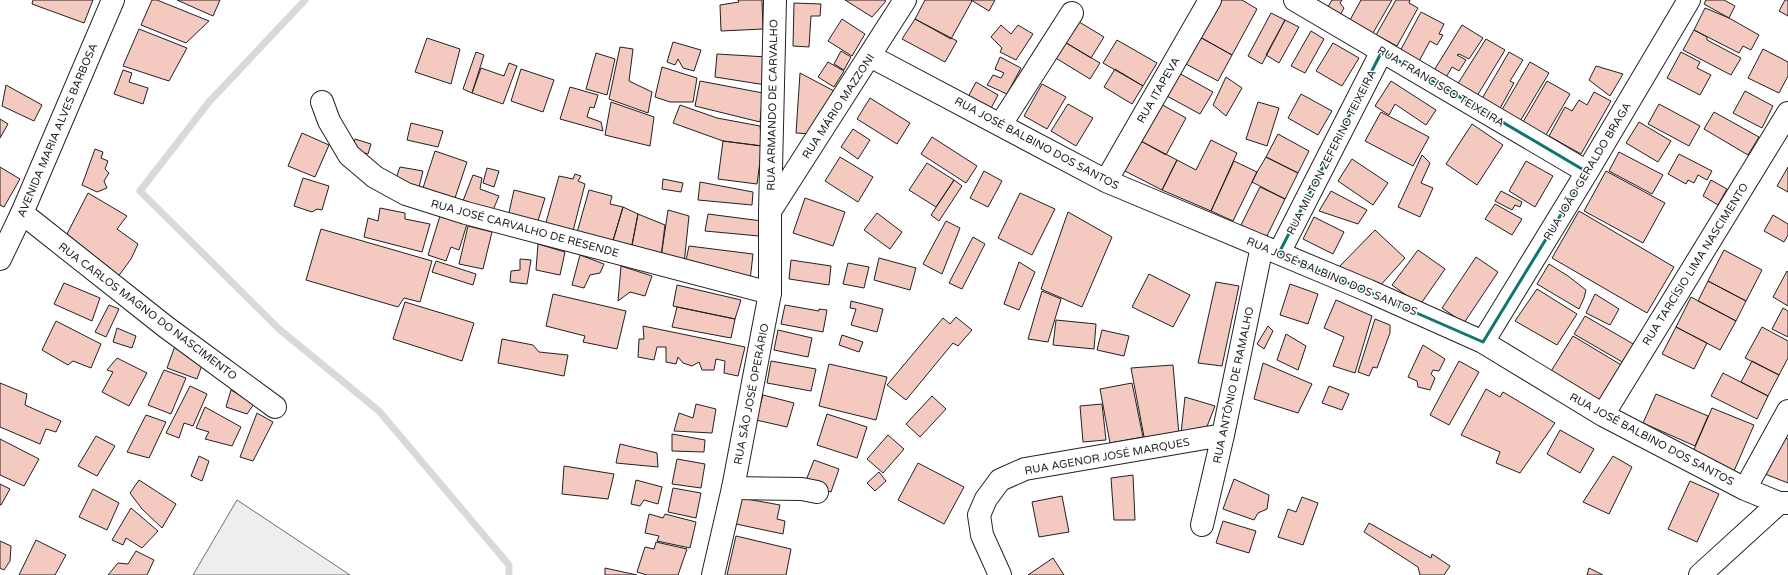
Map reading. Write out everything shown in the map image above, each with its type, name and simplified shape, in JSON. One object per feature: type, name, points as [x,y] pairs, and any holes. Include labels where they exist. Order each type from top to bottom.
[{"type":"main road","name":"AVENIDA MARIA ALVES BARBOSA","points":[[0,259],[22,213],[113,0]]},
{"type":"main road","name":"RUA ARMANDO DE CARVALHO","points":[[770,211],[775,0]]},
{"type":"main road","name":"RUA MÁRIO MAZZONI","points":[[770,211],[905,0]]},
{"type":"main road","name":"RUA ITAPEVA","points":[[1106,181],[1210,0]]},
{"type":"main road","name":"RUA FRANCISCO TEIXEIRA","points":[[1295,0],[1587,172]]},
{"type":"main road","name":"RUA JOÃO GERALDO BRAGA","points":[[1483,342],[1587,172],[1689,0]]},
{"type":"main road","points":[[1001,124],[1072,13]]},
{"type":"main road","name":"RUA MILTON ZEFERINO TEIXEIRA","points":[[1271,249],[1382,51]]},
{"type":"main road","name":"RUA JOSÉ BALBINO DOS SANTOS","points":[[870,56],[1001,124],[1106,181],[1271,249],[1483,342],[1602,415],[1745,489],[1783,503]]},
{"type":"main road","name":"RUA JOSÉ CARVALHO DE RESENDE","points":[[322,102],[329,121],[349,155],[375,177],[406,194],[466,213],[770,293]]},
{"type":"main road","name":"RUA TARCÍSIO LIMA NASCIMENTO","points":[[1602,415],[1788,114]]},
{"type":"main road","name":"RUA SÃO JOSÉ OPERÁRIO","points":[[713,575],[733,488],[770,293],[770,211]]},
{"type":"main road","name":"RUA CARLOS MAGNO DO NASCIMENTO","points":[[22,213],[166,327],[275,407]]},
{"type":"main road","name":"RUA ANTÔNIO DE RAMALHO","points":[[1202,525],[1271,249]]},
{"type":"main road","points":[[1745,489],[1788,411]]},
{"type":"main road","name":"RUA AGENOR JOSÉ MARQUES","points":[[1000,575],[982,535],[979,515],[986,499],[1000,480],[1025,469],[1224,435]]},
{"type":"main road","points":[[733,488],[802,489],[816,492]]},
{"type":"main road","points":[[1700,575],[1783,503]]},
{"type":"highlighted area","points":[[1382,51],[1587,172],[1483,342],[1279,253]]},
{"type":"shaded area","points":[[237,500],[350,575],[193,575]]},
{"type":"building","points":[[33,0],[93,0],[84,23],[32,4]]},
{"type":"building","points":[[152,0],[157,0],[209,21],[186,43],[141,25]]},
{"type":"building","points":[[177,0],[220,0],[213,16]]},
{"type":"building","points":[[738,0],[762,0],[763,29],[721,31],[720,5],[739,2]]},
{"type":"building","points":[[845,0],[884,0],[886,1],[872,17]]},
{"type":"building","points":[[925,0],[972,1],[951,39],[915,19]]},
{"type":"building","points":[[971,0],[995,0],[989,11]]},
{"type":"building","points":[[1219,0],[1242,0],[1257,9],[1232,55],[1198,36]]},
{"type":"building","points":[[1332,0],[1342,0],[1340,3],[1344,8],[1339,17],[1326,10]]},
{"type":"building","points":[[1361,0],[1392,0],[1373,33],[1350,20]]},
{"type":"building","points":[[1396,0],[1410,0],[1409,3],[1418,8],[1397,46],[1376,35]]},
{"type":"building","points":[[1706,0],[1724,0],[1735,6],[1729,18],[1704,4]]},
{"type":"building","points":[[1785,0],[1788,0],[1788,16],[1779,11]]},
{"type":"building","points":[[794,3],[821,4],[820,16],[811,16],[809,47],[793,46]]},
{"type":"building","points":[[1705,8],[1729,18],[1759,35],[1751,50],[1743,46],[1739,53],[1694,30]]},
{"type":"building","points":[[1421,12],[1444,24],[1439,34],[1443,35],[1437,45],[1430,41],[1418,63],[1399,53]]},
{"type":"building","points":[[1271,13],[1285,20],[1262,64],[1248,56]]},
{"type":"building","points":[[842,19],[865,34],[852,56],[828,41]]},
{"type":"building","points":[[915,19],[957,41],[945,62],[902,39]]},
{"type":"building","points":[[1076,20],[1104,37],[1091,58],[1063,41]]},
{"type":"building","points":[[1285,20],[1299,27],[1279,63],[1266,55]]},
{"type":"building","points":[[1001,25],[1011,34],[1018,25],[1033,34],[1016,60],[1000,52],[1002,48],[991,37]]},
{"type":"building","points":[[1462,25],[1483,38],[1469,59],[1459,54],[1457,55],[1466,60],[1459,71],[1452,67],[1445,79],[1433,72]]},
{"type":"building","points":[[139,29],[187,48],[169,81],[123,66]]},
{"type":"building","points":[[1694,30],[1707,37],[1707,40],[1741,58],[1731,75],[1683,50]]},
{"type":"building","points":[[1311,31],[1324,39],[1305,73],[1291,66]]},
{"type":"building","points":[[1198,36],[1232,55],[1218,81],[1184,63]]},
{"type":"building","points":[[427,38],[460,49],[451,84],[415,72]]},
{"type":"building","points":[[1486,39],[1505,50],[1477,96],[1457,85]]},
{"type":"building","points":[[1117,40],[1157,63],[1143,86],[1103,63]]},
{"type":"building","points":[[1063,41],[1100,63],[1090,79],[1054,57]]},
{"type":"building","points":[[673,42],[701,50],[694,71],[683,68],[678,59],[675,65],[667,62]]},
{"type":"building","points":[[1333,43],[1359,58],[1342,86],[1316,71]]},
{"type":"building","points":[[620,47],[633,49],[629,81],[652,92],[648,113],[609,99]]},
{"type":"building","points":[[1763,49],[1788,62],[1788,76],[1779,93],[1748,78]]},
{"type":"building","points":[[841,51],[851,57],[844,70],[834,64]]},
{"type":"building","points":[[476,52],[484,55],[472,93],[463,89]]},
{"type":"building","points":[[1509,52],[1523,60],[1510,81],[1514,83],[1498,112],[1480,102]]},
{"type":"building","points":[[1681,52],[1700,62],[1697,68],[1711,75],[1700,95],[1667,78]]},
{"type":"building","points":[[596,53],[615,59],[607,95],[586,89]]},
{"type":"building","points":[[717,54],[767,57],[766,85],[715,77]]},
{"type":"building","points":[[1000,57],[1021,68],[1007,94],[987,85],[993,75],[1001,78],[1004,73],[995,69]]},
{"type":"building","points":[[828,62],[844,71],[834,87],[818,77]]},
{"type":"building","points":[[1530,62],[1549,73],[1519,123],[1500,113]]},
{"type":"building","points":[[509,63],[517,66],[503,104],[472,93],[481,68],[504,76]]},
{"type":"building","points":[[1596,66],[1623,74],[1610,96],[1589,80]]},
{"type":"building","points":[[662,67],[697,78],[693,102],[670,102],[655,97]]},
{"type":"building","points":[[521,69],[554,80],[543,112],[511,101]]},
{"type":"building","points":[[1115,69],[1143,86],[1132,104],[1104,87]]},
{"type":"building","points":[[123,70],[132,73],[129,82],[148,88],[143,104],[114,94]]},
{"type":"building","points":[[1177,72],[1213,92],[1200,114],[1165,95]]},
{"type":"building","points":[[800,73],[834,91],[812,134],[796,133]]},
{"type":"building","points":[[1226,77],[1242,88],[1226,116],[1213,105]]},
{"type":"building","points":[[700,81],[763,93],[760,122],[695,106]]},
{"type":"building","points":[[1391,81],[1436,110],[1426,125],[1395,104],[1389,115],[1375,106]]},
{"type":"building","points":[[1547,81],[1570,94],[1546,135],[1523,122]]},
{"type":"building","points":[[976,82],[998,95],[988,114],[966,101]]},
{"type":"building","points":[[1042,84],[1066,97],[1047,129],[1024,116]]},
{"type":"building","points":[[6,85],[42,105],[34,121],[2,106]]},
{"type":"building","points":[[570,87],[598,95],[594,108],[590,107],[587,117],[601,122],[603,131],[560,119]]},
{"type":"building","points":[[1745,91],[1773,106],[1762,128],[1733,113]]},
{"type":"building","points":[[1594,92],[1611,101],[1581,154],[1549,136],[1565,107],[1572,111],[1579,100],[1587,105]]},
{"type":"building","points":[[1301,94],[1332,111],[1318,135],[1288,118]]},
{"type":"building","points":[[870,98],[910,123],[897,144],[857,119]]},
{"type":"building","points":[[611,102],[654,117],[650,146],[605,135]]},
{"type":"building","points":[[1258,102],[1279,108],[1267,146],[1246,139]]},
{"type":"building","points":[[1159,103],[1186,118],[1166,155],[1139,140]]},
{"type":"building","points":[[1068,104],[1093,118],[1076,146],[1051,131]]},
{"type":"building","points":[[1659,104],[1700,126],[1689,146],[1648,124]]},
{"type":"building","points":[[680,105],[717,118],[760,126],[762,146],[723,141],[673,123]]},
{"type":"building","points":[[1381,112],[1429,137],[1413,166],[1365,141]]},
{"type":"building","points":[[1714,112],[1759,137],[1748,155],[1704,129]]},
{"type":"building","points":[[0,119],[8,124],[0,138]]},
{"type":"building","points":[[1639,122],[1671,141],[1658,162],[1626,143]]},
{"type":"building","points":[[411,123],[443,131],[438,147],[407,140]]},
{"type":"building","points":[[1472,124],[1503,145],[1477,185],[1446,164]]},
{"type":"building","points":[[853,129],[870,140],[858,159],[841,147]]},
{"type":"building","points":[[302,133],[329,145],[315,177],[288,166]]},
{"type":"building","points":[[1278,134],[1309,151],[1298,173],[1266,157]]},
{"type":"building","points":[[932,137],[977,166],[966,183],[921,154]]},
{"type":"building","points":[[355,139],[371,144],[368,154],[352,149]]},
{"type":"building","points":[[1139,140],[1177,160],[1162,190],[1123,170]]},
{"type":"building","points":[[1211,140],[1237,153],[1211,211],[1162,190],[1177,160],[1196,170]]},
{"type":"building","points":[[723,141],[762,146],[757,184],[718,179]]},
{"type":"building","points":[[95,149],[103,152],[101,158],[108,161],[105,169],[109,173],[104,181],[107,188],[97,192],[82,185]]},
{"type":"building","points":[[435,151],[467,162],[454,201],[422,191]]},
{"type":"building","points":[[1619,152],[1663,175],[1652,194],[1609,171]]},
{"type":"building","points":[[1679,154],[1712,171],[1707,180],[1698,175],[1694,183],[1688,180],[1686,184],[1668,174]]},
{"type":"building","points":[[1422,155],[1430,163],[1421,183],[1433,188],[1420,217],[1398,207]]},
{"type":"building","points":[[840,157],[873,177],[858,202],[825,181]]},
{"type":"building","points":[[1266,157],[1298,173],[1285,199],[1252,182]]},
{"type":"building","points":[[1352,159],[1388,183],[1373,205],[1338,181]]},
{"type":"building","points":[[1234,161],[1257,172],[1233,221],[1211,211]]},
{"type":"building","points":[[1526,161],[1553,176],[1535,207],[1509,191]]},
{"type":"building","points":[[927,163],[954,180],[936,207],[909,190]]},
{"type":"building","points":[[0,167],[20,179],[4,207],[0,205]]},
{"type":"building","points":[[400,167],[423,171],[419,187],[395,181]]},
{"type":"building","points":[[1788,167],[1788,192],[1777,186]]},
{"type":"building","points":[[487,168],[499,171],[494,187],[483,183]]},
{"type":"building","points":[[984,171],[1002,181],[988,207],[970,198]]},
{"type":"building","points":[[1606,171],[1665,203],[1643,243],[1584,211]]},
{"type":"building","points":[[575,174],[581,176],[578,181],[585,184],[572,235],[545,226],[559,176],[573,179]]},
{"type":"building","points":[[473,175],[482,178],[480,189],[499,196],[490,217],[461,206]]},
{"type":"building","points":[[303,178],[329,186],[322,210],[317,209],[312,212],[294,206]]},
{"type":"building","points":[[663,179],[683,183],[681,192],[662,189]]},
{"type":"building","points":[[954,180],[962,186],[939,221],[931,215]]},
{"type":"building","points":[[1711,180],[1727,189],[1718,205],[1703,196]]},
{"type":"building","points":[[700,182],[753,192],[752,205],[698,200]]},
{"type":"building","points":[[1260,187],[1285,199],[1266,238],[1241,225]]},
{"type":"building","points":[[514,190],[545,198],[537,224],[508,217]]},
{"type":"building","points":[[589,190],[612,196],[610,204],[623,207],[612,244],[576,236]]},
{"type":"building","points":[[1331,191],[1367,210],[1358,224],[1319,211]]},
{"type":"building","points":[[1501,191],[1522,202],[1520,207],[1515,205],[1512,210],[1495,201]]},
{"type":"building","points":[[88,193],[127,216],[117,229],[138,244],[131,259],[112,285],[111,269],[67,234]]},
{"type":"building","points":[[1020,193],[1055,209],[1032,255],[998,238]]},
{"type":"building","points":[[805,198],[845,212],[833,246],[793,233]]},
{"type":"building","points":[[1495,204],[1522,219],[1512,235],[1485,219]]},
{"type":"building","points":[[623,207],[638,214],[631,250],[612,244]]},
{"type":"building","points":[[380,208],[405,213],[405,219],[430,224],[422,252],[364,237],[368,218],[378,221]]},
{"type":"building","points":[[668,210],[689,216],[684,264],[661,257]]},
{"type":"building","points":[[1579,211],[1674,267],[1647,313],[1552,258]]},
{"type":"building","points":[[1068,212],[1112,237],[1082,307],[1041,289]]},
{"type":"building","points":[[877,213],[902,232],[890,249],[864,230]]},
{"type":"building","points":[[638,214],[665,225],[661,257],[631,250]]},
{"type":"building","points":[[708,214],[762,221],[759,236],[705,231]]},
{"type":"building","points":[[1773,215],[1788,224],[1788,235],[1784,242],[1764,231]]},
{"type":"building","points":[[440,216],[467,224],[459,250],[451,247],[446,261],[428,255]]},
{"type":"building","points":[[1314,217],[1344,232],[1333,254],[1303,239]]},
{"type":"building","points":[[946,221],[960,228],[942,274],[923,264]]},
{"type":"building","points":[[468,226],[492,232],[483,269],[459,264]]},
{"type":"building","points":[[321,229],[432,261],[420,302],[404,298],[398,307],[306,280]]},
{"type":"building","points":[[1375,230],[1405,258],[1378,288],[1339,267]]},
{"type":"building","points":[[973,237],[985,244],[962,289],[949,283]]},
{"type":"building","points":[[538,244],[565,252],[560,275],[536,270]]},
{"type":"building","points":[[689,246],[753,254],[750,281],[685,265]]},
{"type":"building","points":[[1418,250],[1445,269],[1420,305],[1392,285]]},
{"type":"building","points":[[1724,250],[1762,270],[1746,301],[1708,281]]},
{"type":"building","points":[[580,255],[604,264],[600,273],[590,275],[584,288],[572,285]]},
{"type":"building","points":[[1476,257],[1498,272],[1464,323],[1442,308]]},
{"type":"building","points":[[879,258],[916,268],[910,290],[874,280]]},
{"type":"building","points":[[520,259],[531,260],[527,284],[510,282],[511,271],[520,270]]},
{"type":"building","points":[[791,260],[831,266],[829,285],[789,279]]},
{"type":"building","points":[[436,261],[476,274],[473,285],[432,272]]},
{"type":"building","points":[[1019,262],[1035,272],[1019,310],[1004,304]]},
{"type":"building","points":[[848,263],[869,267],[864,288],[843,284]]},
{"type":"building","points":[[1549,264],[1586,290],[1579,309],[1537,284]]},
{"type":"building","points":[[621,266],[652,276],[645,296],[630,292],[618,301]]},
{"type":"building","points":[[1787,271],[1788,272],[1788,306],[1773,297]]},
{"type":"building","points":[[1149,274],[1190,295],[1173,327],[1132,307]]},
{"type":"building","points":[[1708,281],[1746,301],[1736,321],[1698,301]]},
{"type":"building","points":[[1216,282],[1239,286],[1222,366],[1198,363]]},
{"type":"building","points":[[64,283],[100,298],[92,321],[54,304]]},
{"type":"building","points":[[1290,284],[1318,294],[1308,324],[1280,315]]},
{"type":"building","points":[[677,285],[741,300],[735,319],[673,306]]},
{"type":"building","points":[[1537,289],[1577,314],[1557,345],[1515,321]]},
{"type":"building","points":[[1042,291],[1061,299],[1048,342],[1028,339]]},
{"type":"building","points":[[553,294],[626,311],[617,349],[583,342],[585,336],[546,326]]},
{"type":"building","points":[[1595,294],[1619,309],[1610,325],[1586,313]]},
{"type":"building","points":[[1691,297],[1736,321],[1720,350],[1676,327]]},
{"type":"building","points":[[1336,300],[1372,316],[1355,373],[1333,366],[1344,337],[1324,328]]},
{"type":"building","points":[[851,301],[883,309],[877,332],[851,325],[856,309],[850,308]]},
{"type":"building","points":[[405,302],[474,323],[462,361],[393,339]]},
{"type":"building","points":[[109,305],[119,309],[106,337],[95,332]]},
{"type":"building","points":[[785,305],[819,311],[819,309],[827,310],[823,332],[781,324]]},
{"type":"building","points":[[677,307],[735,319],[731,338],[672,327]]},
{"type":"building","points":[[1783,308],[1788,311],[1788,337],[1772,329]]},
{"type":"building","points":[[1585,316],[1635,345],[1624,363],[1574,334]]},
{"type":"building","points":[[956,317],[972,330],[958,346],[953,343],[906,400],[887,385],[943,318],[950,324]]},
{"type":"building","points":[[1375,319],[1390,325],[1390,333],[1377,368],[1373,367],[1369,376],[1358,372]]},
{"type":"building","points":[[1056,320],[1096,324],[1094,349],[1053,345]]},
{"type":"building","points":[[56,321],[101,344],[91,368],[73,361],[68,365],[42,350]]},
{"type":"building","points":[[643,326],[745,347],[738,376],[724,373],[725,361],[716,359],[714,370],[702,370],[699,362],[692,366],[683,363],[678,357],[676,364],[666,362],[666,347],[657,347],[654,360],[638,357],[639,339],[644,339]]},
{"type":"building","points":[[1268,326],[1273,331],[1264,349],[1257,344]]},
{"type":"building","points":[[1676,327],[1707,343],[1694,369],[1662,354]]},
{"type":"building","points":[[1762,327],[1788,341],[1788,358],[1779,375],[1745,358]]},
{"type":"building","points":[[117,328],[136,336],[132,348],[113,342]]},
{"type":"building","points":[[778,330],[812,338],[808,357],[774,350]]},
{"type":"building","points":[[1102,330],[1129,336],[1124,356],[1097,350]]},
{"type":"building","points":[[1286,334],[1306,346],[1298,370],[1277,360]]},
{"type":"building","points":[[842,335],[863,342],[859,352],[839,345]]},
{"type":"building","points":[[1573,336],[1623,366],[1598,406],[1548,376]]},
{"type":"building","points":[[502,339],[533,345],[539,352],[568,355],[564,376],[498,363]]},
{"type":"building","points":[[1423,345],[1445,359],[1439,371],[1433,370],[1431,374],[1435,378],[1430,390],[1418,387],[1417,381],[1408,377]]},
{"type":"building","points":[[175,346],[202,365],[197,379],[167,368]]},
{"type":"building","points":[[117,358],[147,373],[129,406],[102,392],[113,372],[107,370]]},
{"type":"building","points":[[771,361],[816,369],[811,391],[767,383]]},
{"type":"building","points":[[1459,361],[1479,372],[1449,425],[1430,415]]},
{"type":"building","points":[[1752,361],[1779,375],[1768,396],[1741,382]]},
{"type":"building","points":[[1263,363],[1312,384],[1298,413],[1254,399]]},
{"type":"building","points":[[829,364],[887,377],[876,420],[819,406]]},
{"type":"building","points":[[1173,365],[1179,435],[1145,442],[1131,368]]},
{"type":"building","points":[[164,370],[186,378],[171,414],[148,405]]},
{"type":"building","points":[[1723,373],[1768,396],[1757,419],[1711,396]]},
{"type":"building","points":[[0,383],[27,394],[25,405],[61,421],[56,432],[46,429],[40,444],[0,427]]},
{"type":"building","points":[[1132,383],[1143,437],[1110,443],[1100,389]]},
{"type":"building","points":[[190,386],[207,394],[193,426],[184,423],[179,438],[166,433]]},
{"type":"building","points":[[1329,386],[1349,394],[1342,410],[1322,403]]},
{"type":"building","points":[[1486,389],[1500,397],[1503,392],[1555,423],[1520,473],[1496,463],[1500,452],[1461,435]]},
{"type":"building","points":[[231,390],[254,404],[247,414],[226,407]]},
{"type":"building","points":[[1656,394],[1708,416],[1695,446],[1643,423]]},
{"type":"building","points":[[763,395],[794,403],[787,427],[756,420]]},
{"type":"building","points":[[932,396],[946,409],[920,437],[906,424]]},
{"type":"building","points":[[1185,397],[1215,406],[1206,429],[1181,433]]},
{"type":"building","points":[[696,404],[716,409],[712,433],[674,431],[679,413],[693,418]]},
{"type":"building","points":[[1102,404],[1106,440],[1083,442],[1080,406]]},
{"type":"building","points":[[205,407],[241,427],[232,446],[205,439],[209,432],[196,428]]},
{"type":"building","points":[[1712,408],[1754,425],[1734,471],[1692,454]]},
{"type":"building","points":[[257,413],[273,422],[253,461],[240,457]]},
{"type":"building","points":[[827,414],[867,427],[857,458],[817,445]]},
{"type":"building","points":[[146,415],[166,422],[149,458],[127,452]]},
{"type":"building","points":[[1560,430],[1594,449],[1580,473],[1547,454]]},
{"type":"building","points":[[672,434],[705,440],[704,452],[672,451]]},
{"type":"building","points":[[888,435],[904,449],[883,473],[867,459]]},
{"type":"building","points":[[96,436],[115,446],[97,476],[78,466]]},
{"type":"building","points":[[1780,436],[1788,439],[1788,483],[1765,474]]},
{"type":"building","points":[[0,439],[39,459],[24,486],[0,475]]},
{"type":"building","points":[[620,444],[657,453],[658,467],[616,463]]},
{"type":"building","points":[[199,456],[209,461],[202,481],[191,476]]},
{"type":"building","points":[[1613,456],[1632,467],[1609,514],[1583,502]]},
{"type":"building","points":[[677,459],[705,464],[701,488],[672,484]]},
{"type":"building","points":[[814,460],[839,469],[831,492],[805,483]]},
{"type":"building","points":[[918,463],[964,487],[944,524],[898,500]]},
{"type":"building","points":[[564,466],[614,474],[608,499],[562,494]]},
{"type":"building","points":[[879,472],[886,481],[875,491],[867,483]]},
{"type":"building","points":[[1133,475],[1135,520],[1114,520],[1111,478]]},
{"type":"building","points":[[1234,479],[1269,495],[1267,509],[1258,513],[1254,520],[1223,509]]},
{"type":"building","points":[[139,480],[176,504],[162,528],[142,509],[130,493]]},
{"type":"building","points":[[636,480],[662,487],[658,504],[644,500],[640,506],[631,504]]},
{"type":"building","points":[[1690,481],[1719,494],[1697,542],[1668,529]]},
{"type":"building","points":[[0,484],[10,489],[1,505],[0,505]]},
{"type":"building","points":[[673,488],[701,493],[696,518],[668,512]]},
{"type":"building","points":[[93,489],[119,503],[107,530],[79,517]]},
{"type":"building","points":[[1062,496],[1069,532],[1039,537],[1032,502]]},
{"type":"building","points":[[1302,497],[1318,503],[1303,545],[1278,537],[1288,509],[1296,512]]},
{"type":"building","points":[[741,498],[780,505],[777,519],[785,521],[783,534],[736,524]]},
{"type":"building","points":[[131,508],[158,531],[142,548],[126,538],[123,545],[112,540]]},
{"type":"building","points":[[649,514],[663,518],[665,514],[696,522],[690,548],[657,541],[659,536],[645,533]]},
{"type":"building","points":[[1223,521],[1256,531],[1249,553],[1216,543]]},
{"type":"building","points":[[1369,523],[1431,558],[1432,554],[1450,566],[1444,575],[1420,575],[1418,567],[1364,532]]},
{"type":"building","points":[[736,536],[791,549],[786,575],[727,575]]},
{"type":"building","points":[[36,540],[66,555],[55,575],[19,575]]},
{"type":"building","points":[[0,541],[11,546],[10,561],[4,570],[0,568]]},
{"type":"building","points":[[656,542],[687,549],[678,575],[647,575],[637,572],[645,547],[654,549]]},
{"type":"building","points":[[136,551],[154,560],[147,575],[108,575],[118,563],[128,564]]},
{"type":"building","points":[[1053,558],[1064,575],[1028,575]]},
{"type":"building","points":[[605,568],[637,575],[605,575]]},
{"type":"building","points":[[1589,568],[1603,575],[1587,575]]},
{"type":"waterway","points":[[305,0],[209,102],[140,191],[279,329],[379,411],[509,565],[509,575]]}]
